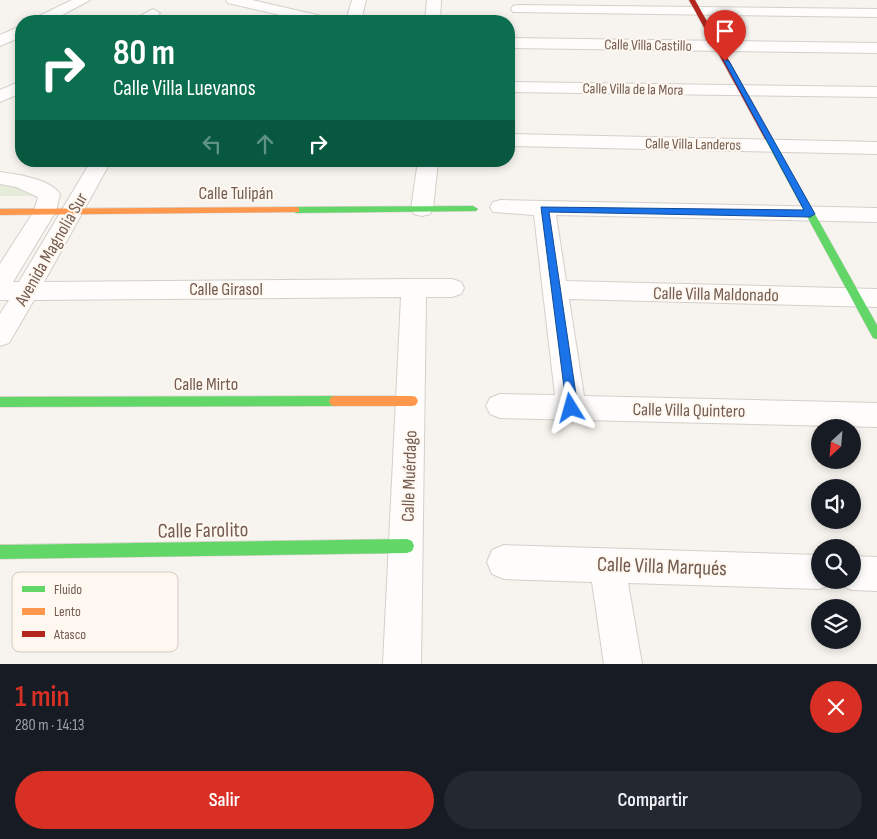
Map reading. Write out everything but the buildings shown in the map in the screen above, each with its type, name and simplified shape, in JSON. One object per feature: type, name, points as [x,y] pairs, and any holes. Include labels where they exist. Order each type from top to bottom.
[{"type":"street","points":[[233,0],[278,5],[307,15]]},
{"type":"street","points":[[355,15],[359,0]]},
{"type":"street","points":[[433,15],[434,0]]},
{"type":"street","points":[[51,15],[76,1]]},
{"type":"street","points":[[516,43],[517,4],[694,5],[877,13]]},
{"type":"street","points":[[694,5],[810,214],[867,298],[877,335]]},
{"type":"street","name":"Calle Villa Castillo","points":[[516,43],[877,48]]},
{"type":"street","name":"Calle Villa de la Mora","points":[[515,87],[877,92]]},
{"type":"street","name":"Calle Villa Landeros","points":[[515,140],[877,148]]},
{"type":"street","name":"Avenida Magnolia Sur","points":[[0,336],[98,167]]},
{"type":"street","points":[[422,209],[427,167]]},
{"type":"street","points":[[0,178],[21,180],[44,189],[50,194],[45,211]]},
{"type":"street","points":[[501,207],[877,215]]},
{"type":"street","name":"Calle Tulipán","points":[[0,212],[473,209]]},
{"type":"street","points":[[544,209],[571,408]]},
{"type":"street","name":"Avenida Magnolia Sur","points":[[0,283],[45,211]]},
{"type":"street","name":"Calle Muérdago","points":[[402,664],[412,401],[414,288]]},
{"type":"street","name":"Calle Girasol","points":[[0,291],[452,288]]},
{"type":"street","name":"Calle Villa Maldonado","points":[[556,290],[867,298]]},
{"type":"street","name":"Calle Mirto","points":[[0,402],[412,401]]},
{"type":"street","name":"Calle Villa Quintero","points":[[500,406],[877,415]]},
{"type":"street","name":"Calle Farolito","points":[[0,552],[407,546]]},
{"type":"street","name":"Calle Villa Marqués","points":[[504,562],[811,572]]},
{"type":"street","points":[[607,565],[623,664]]},
{"type":"street","points":[[861,573],[877,574]]},
{"type":"green space","points":[[0,178],[38,193],[32,196],[0,196]]},
{"type":"traffic: fast","points":[[769,139],[877,335]]},
{"type":"traffic: fast","points":[[296,210],[473,209]]},
{"type":"traffic: fast","points":[[0,402],[335,401]]},
{"type":"traffic: fast","points":[[0,552],[407,546]]},
{"type":"traffic: slow","points":[[0,212],[296,210]]},
{"type":"traffic: slow","points":[[335,401],[412,401]]},
{"type":"traffic: jam","points":[[692,0],[769,139]]},
{"type":"route","points":[[571,408],[544,209],[810,214],[725,61]]}]
